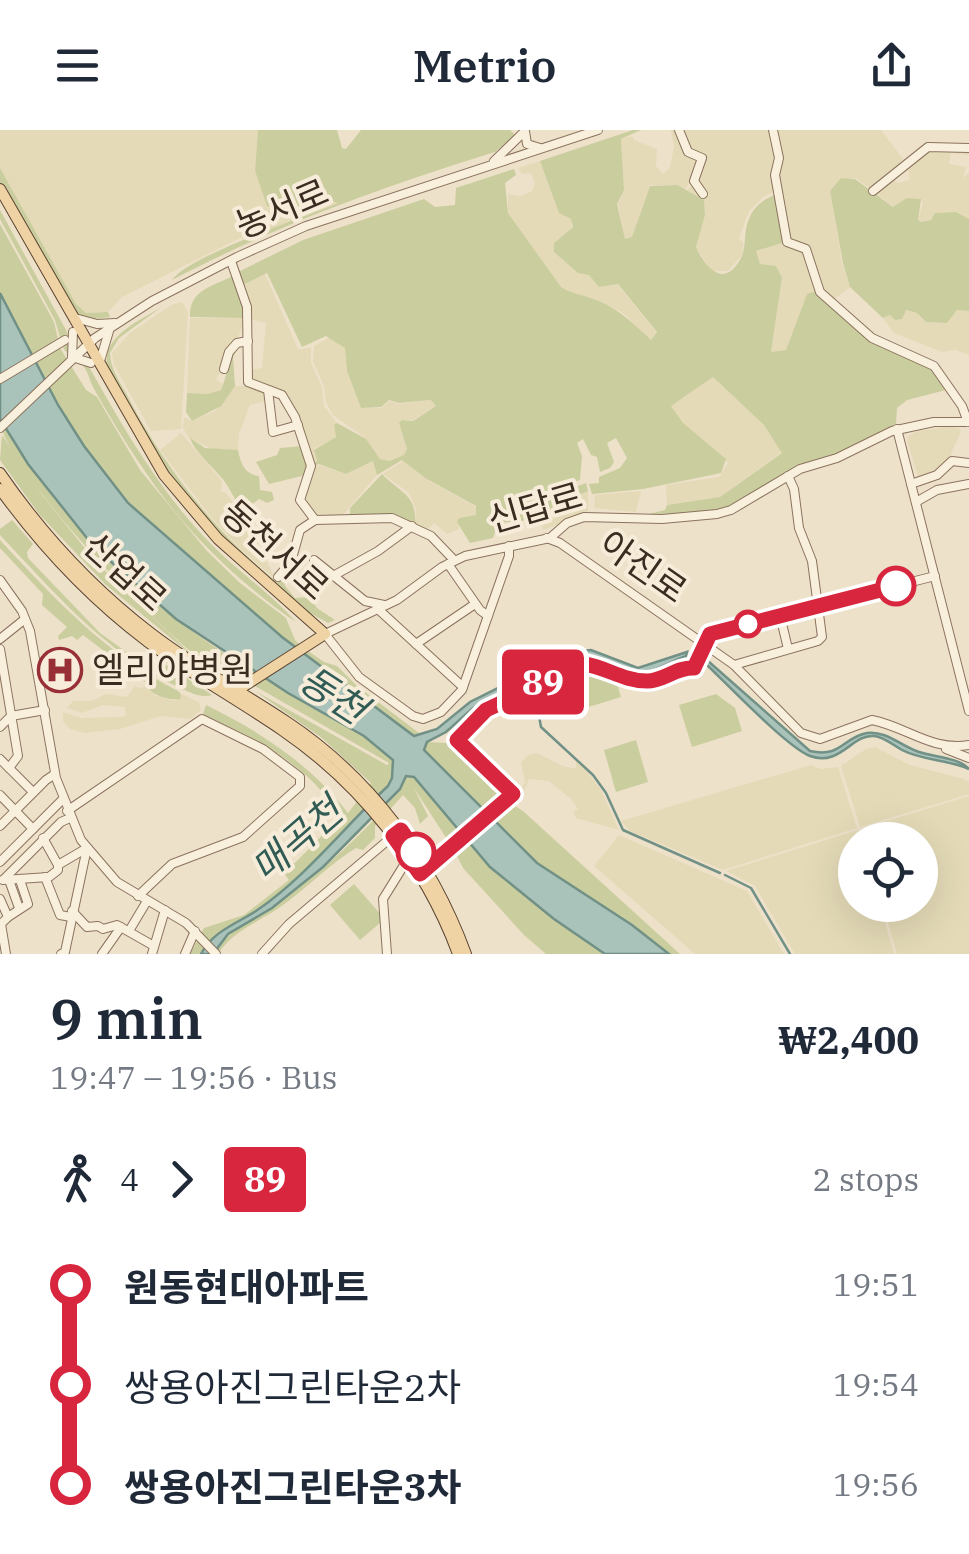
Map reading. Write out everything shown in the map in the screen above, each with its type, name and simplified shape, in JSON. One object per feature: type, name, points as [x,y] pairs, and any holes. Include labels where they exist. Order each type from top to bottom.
[{"type":"main road","name":"동천서로","points":[[0,190],[72,317],[91,363],[143,452],[196,524],[238,565],[325,634]]},
{"type":"main road","name":"동천서로","points":[[0,201],[69,336],[85,347],[102,370],[164,476],[238,558],[325,634]]},
{"type":"main road","name":"산업로","points":[[0,473],[58,548],[150,634],[317,743],[385,818],[424,871],[466,954]]},
{"type":"main road","name":"산업로","points":[[0,489],[51,553],[92,595],[146,640],[235,691]]},
{"type":"main road","name":"신답로","points":[[235,691],[325,634]]},
{"type":"main road","name":"산업로","points":[[397,833],[407,854],[424,871],[458,954]]},
{"type":"street","points":[[525,130],[524,138],[530,146],[544,148]]},
{"type":"street","points":[[518,156],[516,143],[525,130]]},
{"type":"street","points":[[481,168],[525,130]]},
{"type":"street","name":"농서로","points":[[0,428],[72,357],[116,324],[230,261],[306,226],[598,130]]},
{"type":"street","points":[[679,130],[688,152],[702,158],[694,181],[703,194]]},
{"type":"street","points":[[773,130],[779,158],[775,176],[785,236],[789,244],[806,249],[818,290],[872,338],[934,366],[962,406],[968,422]]},
{"type":"street","points":[[873,191],[928,147],[969,148]]},
{"type":"street","points":[[230,261],[246,302],[248,382],[284,396],[311,466],[300,500],[315,520]]},
{"type":"street","points":[[72,317],[89,323],[116,324],[102,348],[102,370]]},
{"type":"street","points":[[0,378],[69,336],[72,357],[91,363]]},
{"type":"street","points":[[224,369],[231,349],[238,342],[248,341]]},
{"type":"street","points":[[268,390],[273,432],[298,425]]},
{"type":"street","name":"신답로","points":[[325,634],[388,605],[451,562],[547,538],[588,516],[662,518],[717,514],[729,511],[800,469],[837,458],[897,429],[934,422],[968,422]]},
{"type":"street","points":[[897,429],[969,711]]},
{"type":"street","points":[[911,484],[931,478],[952,462],[969,462]]},
{"type":"street","points":[[948,466],[956,485]]},
{"type":"street","points":[[734,665],[822,639],[811,559],[799,528],[794,488],[788,476]]},
{"type":"street","points":[[916,502],[936,490],[969,484]]},
{"type":"street","points":[[278,577],[290,565],[299,532],[315,520],[388,518],[437,541],[475,604],[488,616]]},
{"type":"street","points":[[334,576],[412,526]]},
{"type":"street","points":[[562,528],[562,544]]},
{"type":"street","name":"아진로","points":[[547,538],[562,544],[705,642],[710,634],[723,630],[934,576]]},
{"type":"street","points":[[325,634],[359,676],[415,718],[423,719],[443,710],[463,687],[510,556],[509,546]]},
{"type":"street","points":[[314,560],[361,598],[388,605]]},
{"type":"street","points":[[0,580],[25,618],[34,644],[55,774],[69,814],[87,848],[108,874],[196,931],[216,954]]},
{"type":"street","points":[[355,621],[362,613],[361,598]]},
{"type":"street","points":[[416,644],[475,604]]},
{"type":"street","points":[[378,610],[463,687]]},
{"type":"street","points":[[780,616],[788,649]]},
{"type":"street","points":[[0,639],[25,618]]},
{"type":"street","points":[[692,634],[723,630]]},
{"type":"street","points":[[424,871],[512,796],[458,744],[458,737],[486,710],[580,665],[647,681],[694,668],[705,642],[806,736],[824,738],[869,720],[969,758]]},
{"type":"street","points":[[0,649],[18,758],[9,768]]},
{"type":"street","points":[[0,727],[11,716],[45,710]]},
{"type":"street","points":[[4,881],[69,814],[202,719],[263,749],[300,776],[300,786],[243,837],[172,864],[102,954]]},
{"type":"street","points":[[937,744],[969,744]]},
{"type":"street","points":[[0,759],[33,792]]},
{"type":"street","points":[[0,826],[55,774]]},
{"type":"street","points":[[0,796],[33,828]]},
{"type":"street","points":[[0,862],[63,799]]},
{"type":"street","points":[[262,954],[289,924],[397,833]]},
{"type":"street","points":[[4,881],[45,877],[58,870],[43,839]]},
{"type":"street","points":[[378,849],[390,846],[407,854],[383,900],[387,954]]},
{"type":"street","points":[[58,864],[87,848]]},
{"type":"street","points":[[64,953],[87,848]]},
{"type":"street","points":[[45,877],[60,915],[72,914],[87,927],[125,929],[153,950],[165,910]]},
{"type":"street","points":[[6,954],[1,924],[28,904],[20,880]]},
{"type":"street","points":[[4,881],[19,908]]},
{"type":"street","points":[[0,899],[8,917]]},
{"type":"street","points":[[185,954],[196,931]]},
{"type":"shaded area","points":[[0,130],[258,130],[255,171],[267,206],[282,212],[322,198],[340,202],[250,238],[240,238],[122,297],[108,312],[86,313],[76,304],[0,168]]},
{"type":"shaded area","points":[[671,130],[677,130],[686,152],[699,157],[693,180],[684,190],[677,185],[650,185],[632,237],[625,239],[618,204],[624,189],[621,139],[632,136],[657,149],[656,166],[663,174],[670,168],[674,146]]},
{"type":"shaded area","points":[[680,130],[771,130],[777,155],[778,190],[763,197],[749,211],[739,239],[743,242],[743,254],[728,271],[711,271],[696,247],[705,215],[704,200],[686,191],[696,181],[703,160],[693,154]]},
{"type":"shaded area","points":[[774,130],[881,130],[903,159],[890,178],[898,183],[910,180],[907,162],[929,148],[969,150],[969,155],[951,153],[949,164],[966,167],[963,178],[969,173],[969,219],[956,212],[936,213],[931,220],[921,222],[921,199],[907,198],[894,207],[856,178],[841,178],[830,191],[850,287],[833,300],[824,294],[809,252],[789,243],[777,177]]},
{"type":"shaded area","points":[[540,161],[559,213],[571,219],[572,227],[554,243],[554,252],[578,273],[589,275],[599,287],[617,284],[657,333],[650,340],[623,313],[561,287],[508,213],[508,194],[521,196],[532,191],[535,183],[531,173],[522,174],[518,168]]},
{"type":"shaded area","points":[[785,242],[802,248],[816,291],[807,294],[786,350],[771,352],[782,276],[776,266],[760,264],[756,251]]},
{"type":"shaded area","points":[[265,274],[298,349],[311,348],[311,363],[322,387],[324,406],[337,423],[336,437],[314,449],[317,460],[312,462],[287,398],[250,381],[249,370],[262,368],[266,323],[249,319],[243,285]]},
{"type":"shaded area","points":[[182,302],[188,312],[181,429],[151,431],[114,365],[112,353],[130,333],[171,305]]},
{"type":"shaded area","points":[[905,310],[917,313],[926,322],[947,323],[957,310],[969,311],[969,355],[956,350],[942,352],[894,333],[883,318],[890,315],[901,319]]},
{"type":"shaded area","points":[[190,318],[245,318],[216,380],[223,384],[221,390],[187,393]]},
{"type":"shaded area","points":[[330,337],[345,348],[347,371],[361,408],[381,408],[389,401],[399,404],[432,400],[436,406],[413,420],[399,423],[407,449],[405,455],[390,461],[380,459],[364,437],[333,415],[313,361],[314,346]]},
{"type":"shaded area","points":[[713,377],[764,425],[782,452],[720,497],[667,505],[666,485],[719,477],[728,463],[683,423],[671,406]]},
{"type":"shaded area","points":[[235,386],[248,386],[265,392],[266,396],[265,401],[250,405],[239,434],[238,450],[216,451],[189,438],[183,428],[184,417],[192,421],[215,411]]},
{"type":"shaded area","points":[[959,428],[961,432],[948,460],[940,469],[919,479],[907,441],[909,436]]},
{"type":"shaded area","points":[[181,433],[222,481],[221,492],[246,519],[276,580],[211,517],[160,450]]},
{"type":"shaded area","points":[[374,461],[377,475],[342,516],[317,517],[302,499],[313,466],[346,474]]},
{"type":"shaded area","points":[[403,461],[424,478],[476,507],[476,515],[459,518],[459,529],[447,534],[434,523],[426,531],[415,525],[416,509],[409,493],[383,474]]},
{"type":"shaded area","points":[[588,491],[588,511],[544,530],[538,520]]},
{"type":"shaded area","points":[[641,491],[636,512],[594,508],[595,495]]},
{"type":"shaded area","points":[[135,686],[144,686],[157,696],[175,701],[182,694],[199,702],[201,710],[190,719],[161,716],[120,729],[85,733],[70,729],[63,721],[63,712],[81,718],[122,717],[126,715],[125,707],[103,705],[82,713],[67,708],[73,701],[91,701],[106,694],[127,697]]},
{"type":"shaded area","points":[[875,747],[910,765],[964,779],[969,782],[969,794],[877,822],[858,822],[841,766]]},
{"type":"shaded area","points":[[537,753],[565,767],[576,768],[576,760],[601,790],[619,830],[576,818],[573,812],[578,809],[571,799],[549,781],[529,779],[524,791],[518,794],[525,783],[521,763],[528,755]]},
{"type":"shaded area","points":[[811,765],[821,769],[838,767],[855,822],[838,822],[838,834],[723,870],[630,831],[621,821]]},
{"type":"shaded area","points":[[969,796],[969,954],[897,954],[888,922],[938,922],[938,822],[884,822]]},
{"type":"shaded area","points":[[619,835],[747,891],[784,954],[695,954],[594,866]]},
{"type":"shaded area","points":[[838,836],[838,922],[885,922],[894,954],[795,954],[755,886],[726,871]]},
{"type":"green space","points":[[258,130],[337,130],[342,148],[346,149],[361,130],[510,130],[515,135],[495,152],[330,208],[172,280],[222,249],[338,203],[319,200],[287,208],[267,206],[255,171]]},
{"type":"green space","points":[[641,130],[621,139],[624,190],[617,204],[625,239],[632,237],[650,186],[677,185],[704,200],[705,215],[696,247],[710,268],[728,273],[743,254],[751,214],[779,193],[785,242],[756,251],[760,264],[776,266],[782,277],[771,352],[786,350],[807,294],[816,291],[858,328],[932,369],[946,390],[907,400],[897,408],[896,424],[833,455],[795,467],[729,507],[699,513],[649,514],[665,510],[667,505],[720,497],[782,453],[764,425],[713,377],[671,406],[683,423],[726,459],[721,473],[643,489],[592,494],[589,484],[599,483],[599,477],[620,468],[627,458],[616,438],[607,443],[614,462],[600,472],[597,457],[591,455],[583,439],[577,443],[582,456],[580,480],[558,487],[560,493],[586,483],[588,491],[536,518],[498,522],[493,538],[470,543],[457,522],[459,518],[476,515],[476,506],[425,478],[402,460],[377,475],[373,461],[346,474],[319,464],[313,466],[317,460],[314,450],[336,437],[337,423],[366,439],[380,459],[390,461],[404,455],[407,449],[399,423],[413,421],[436,406],[431,400],[389,400],[381,407],[361,408],[347,371],[345,348],[326,336],[302,347],[267,273],[243,285],[238,272],[303,240],[424,199],[435,207],[455,205],[456,188],[514,169],[516,175],[505,183],[508,213],[561,287],[614,309],[651,340],[657,332],[618,284],[599,287],[589,275],[578,273],[554,252],[554,243],[573,227],[571,219],[559,213],[540,161]]},
{"type":"green space","points":[[0,168],[76,304],[86,313],[108,312],[110,317],[92,319],[76,313],[0,182]]},
{"type":"green space","points":[[841,178],[855,179],[893,207],[907,198],[921,199],[921,222],[931,220],[935,213],[956,212],[969,219],[969,311],[957,310],[947,323],[926,322],[917,313],[906,310],[902,319],[895,320],[890,315],[883,318],[850,287],[830,191]]},
{"type":"green space","points":[[0,210],[66,330],[72,344],[67,353],[63,348],[68,341],[60,337],[55,320],[0,219]]},
{"type":"green space","points":[[0,224],[54,322],[58,339],[53,345],[55,349],[60,348],[86,390],[97,397],[140,470],[207,551],[240,583],[286,618],[301,646],[337,666],[423,736],[405,731],[227,594],[159,535],[109,481],[59,407],[0,293]]},
{"type":"green space","points":[[235,278],[245,318],[190,317],[197,296]]},
{"type":"green space","points":[[163,306],[119,338],[110,353],[119,380],[141,421],[193,497],[233,542],[277,582],[285,575],[285,586],[295,598],[310,597],[317,608],[335,620],[328,623],[301,608],[221,537],[168,474],[107,367],[110,346],[116,338]]},
{"type":"green space","points":[[233,350],[235,386],[221,406],[192,421],[186,412],[187,393],[221,390]]},
{"type":"green space","points":[[78,361],[88,365],[144,459],[192,524],[296,622],[231,571],[175,511],[129,448]]},
{"type":"green space","points":[[0,419],[73,522],[131,582],[197,635],[341,719],[393,760],[388,786],[324,851],[274,898],[218,934],[201,954],[190,954],[204,928],[244,915],[289,880],[274,861],[286,851],[289,863],[295,863],[342,815],[287,760],[203,714],[206,705],[283,751],[318,779],[348,813],[371,783],[322,738],[255,691],[389,763],[234,674],[212,668],[190,651],[126,589],[55,511],[7,442]]},
{"type":"green space","points":[[2,435],[42,495],[96,562],[194,657],[105,584],[39,514],[0,460]]},
{"type":"green space","points":[[190,438],[205,448],[238,450],[244,468],[259,476],[260,490],[272,492],[274,500],[267,503],[259,499],[243,511]]},
{"type":"green space","points":[[303,446],[309,464],[306,475],[269,484],[256,462],[277,455],[280,448]]},
{"type":"green space","points":[[382,474],[410,500],[415,524],[350,515],[350,508]]},
{"type":"green space","points":[[12,520],[33,544],[28,558],[100,633],[139,661],[147,652],[212,695],[198,695],[176,686],[102,638],[0,535],[0,529]]},
{"type":"green space","points":[[0,540],[82,624],[127,660],[178,691],[180,699],[154,693],[83,635],[77,640],[72,636],[59,640],[67,627],[42,605],[43,594],[0,548]]},
{"type":"green space","points":[[583,672],[617,684],[621,697],[569,713],[560,682]]},
{"type":"green space","points":[[716,694],[735,708],[742,731],[692,747],[679,705]]},
{"type":"green space","points":[[636,740],[648,782],[616,792],[604,750]]},
{"type":"green space","points":[[427,742],[447,743],[492,783],[502,798],[523,811],[680,954],[669,954],[537,863],[432,760],[424,750]]},
{"type":"green space","points":[[406,776],[414,777],[554,919],[605,954],[546,954],[524,935],[463,868],[414,788],[428,816],[420,824],[415,808],[403,795],[375,826],[375,838],[363,850],[356,848],[347,854],[213,954],[233,932],[274,907],[347,847],[382,810]]},
{"type":"green space","points":[[354,884],[382,916],[381,922],[360,940],[330,905]]},
{"type":"water","name":"동천","points":[[0,293],[58,405],[128,503],[282,637],[414,736],[437,729],[470,702],[570,652],[591,650],[638,668],[687,652],[659,668],[637,673],[589,660],[573,660],[473,708],[446,732],[427,742],[424,750],[537,863],[669,954],[605,954],[490,867],[414,777],[406,776],[400,789],[323,867],[272,908],[228,934],[213,954],[201,954],[218,934],[274,898],[324,851],[388,786],[393,760],[364,736],[288,693],[176,619],[94,547],[28,464],[0,419]]},
{"type":"water","points":[[708,661],[810,751],[829,752],[859,735],[874,733],[919,752],[960,762],[969,769],[910,754],[874,736],[830,757],[810,756],[757,714],[705,663]]},
{"type":"waterway","points":[[522,699],[537,705],[541,727],[593,775],[623,830],[720,873]]},
{"type":"waterway","points":[[725,875],[751,888],[790,954]]},
{"type":"bus line","name":"89","points":[[416,852],[401,830],[393,836],[420,874],[513,794],[458,744],[458,737],[486,710],[584,664],[626,679],[658,679],[694,668],[710,634],[896,586]]},
{"type":"place","name":"엘리야병원","points":[[60,670]]},
{"type":"water label","name":"매곡천","points":[[297,840]]}]
